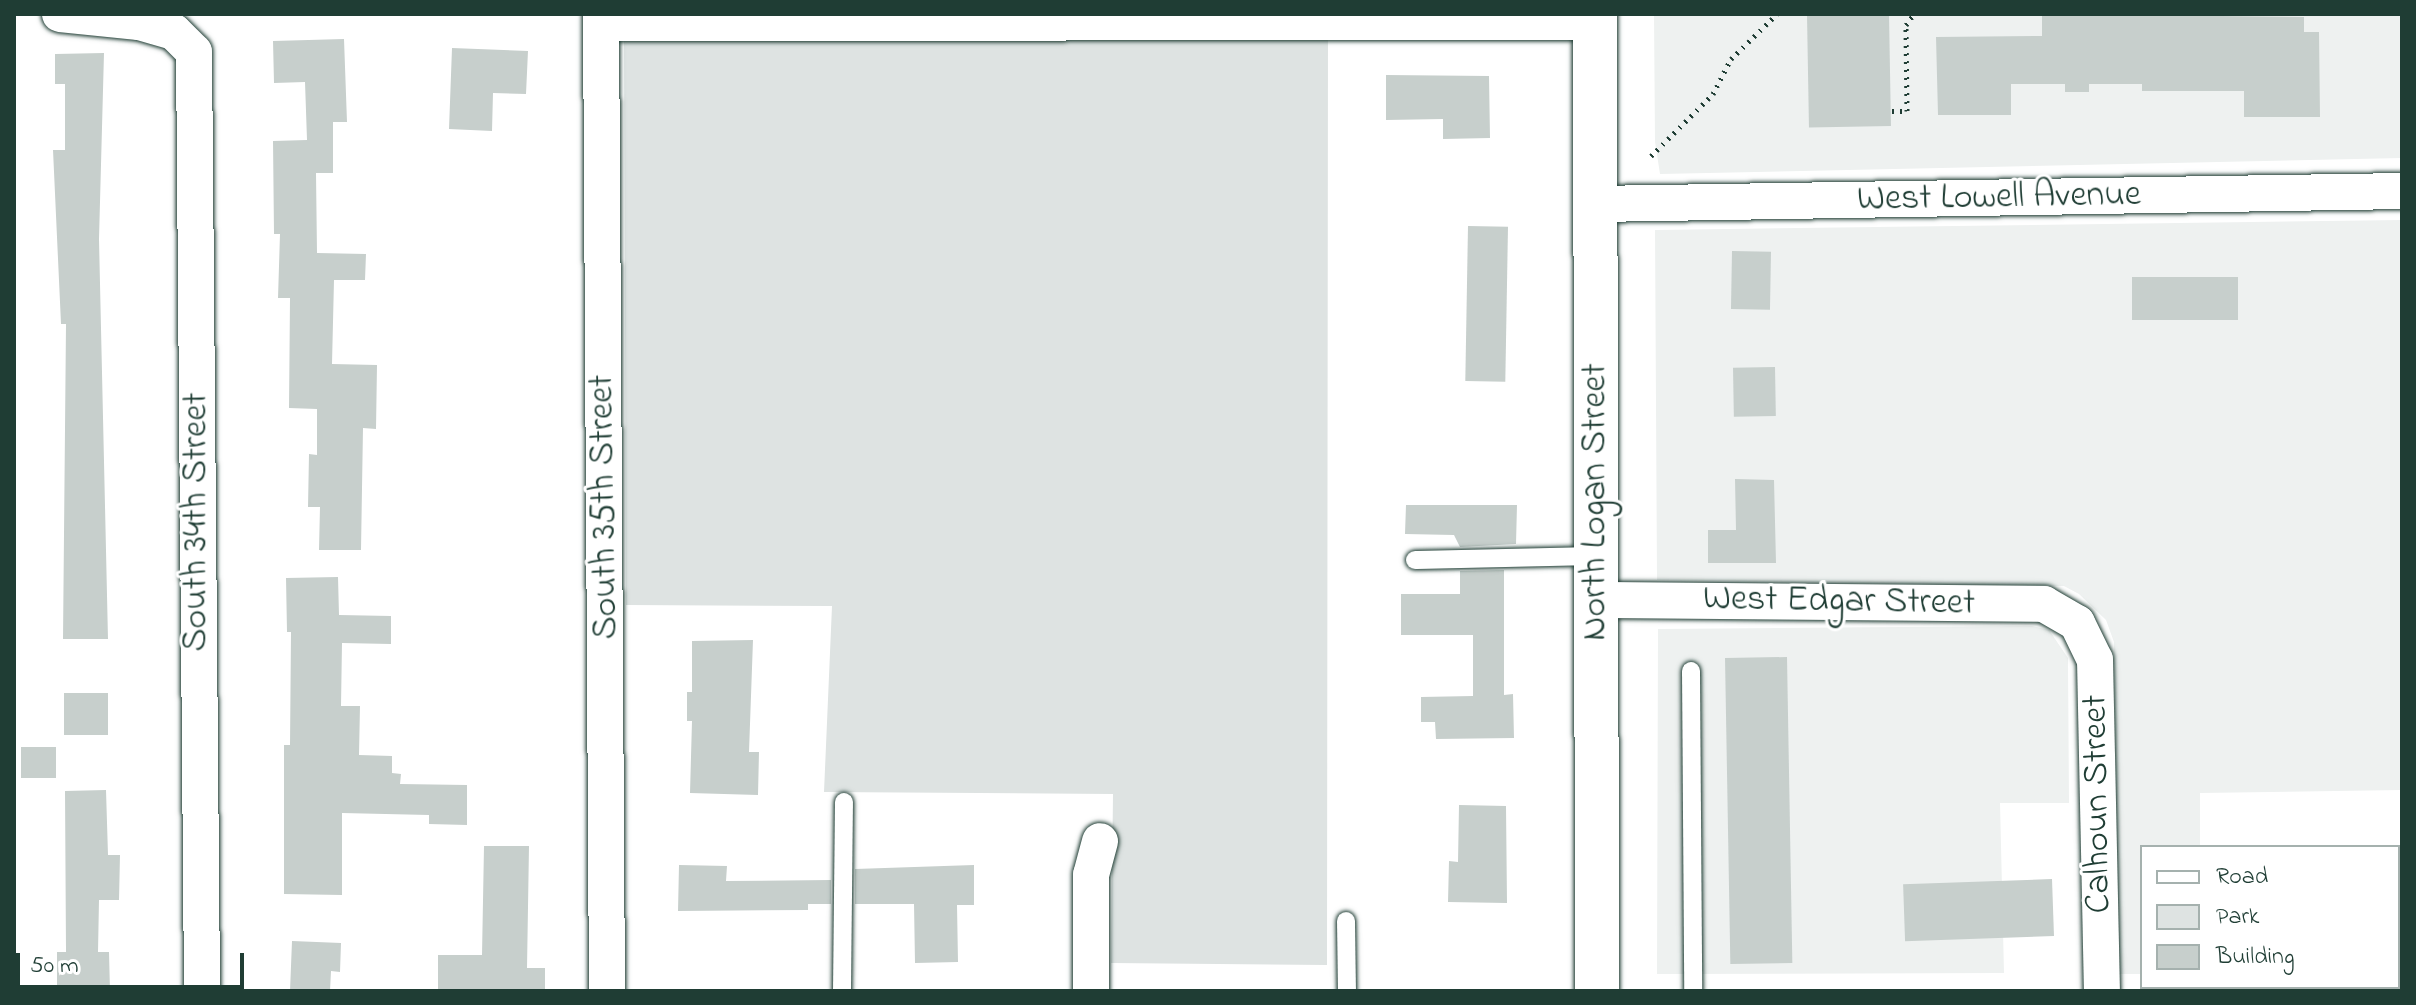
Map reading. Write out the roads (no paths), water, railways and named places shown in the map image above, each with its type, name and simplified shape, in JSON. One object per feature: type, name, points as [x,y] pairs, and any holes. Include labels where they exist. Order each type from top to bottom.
[{"type":"street","name":"South 34th Street","points":[[60,14],[151,25],[174,32],[194,52],[202,991]]},
{"type":"street","points":[[601,18],[1595,18]]},
{"type":"street","name":"South 35th Street","points":[[601,18],[607,991]]},
{"type":"street","name":"North Logan Street","points":[[1595,18],[1597,991]]},
{"type":"street","name":"West Lowell Avenue","points":[[1595,204],[2402,191]]},
{"type":"street","name":"West Edgar Street","points":[[1596,600],[2044,604],[2077,623]]},
{"type":"street","name":"Calhoun Street","points":[[2077,623],[2095,660],[2102,991]]},
{"type":"street","points":[[1091,991],[1091,875],[1100,841]]},
{"type":"lane","points":[[1415,560],[1596,556]]},
{"type":"lane","points":[[1691,671],[1693,991]]},
{"type":"lane","points":[[842,991],[844,802]]},
{"type":"lane","points":[[1346,921],[1347,991]]}]
